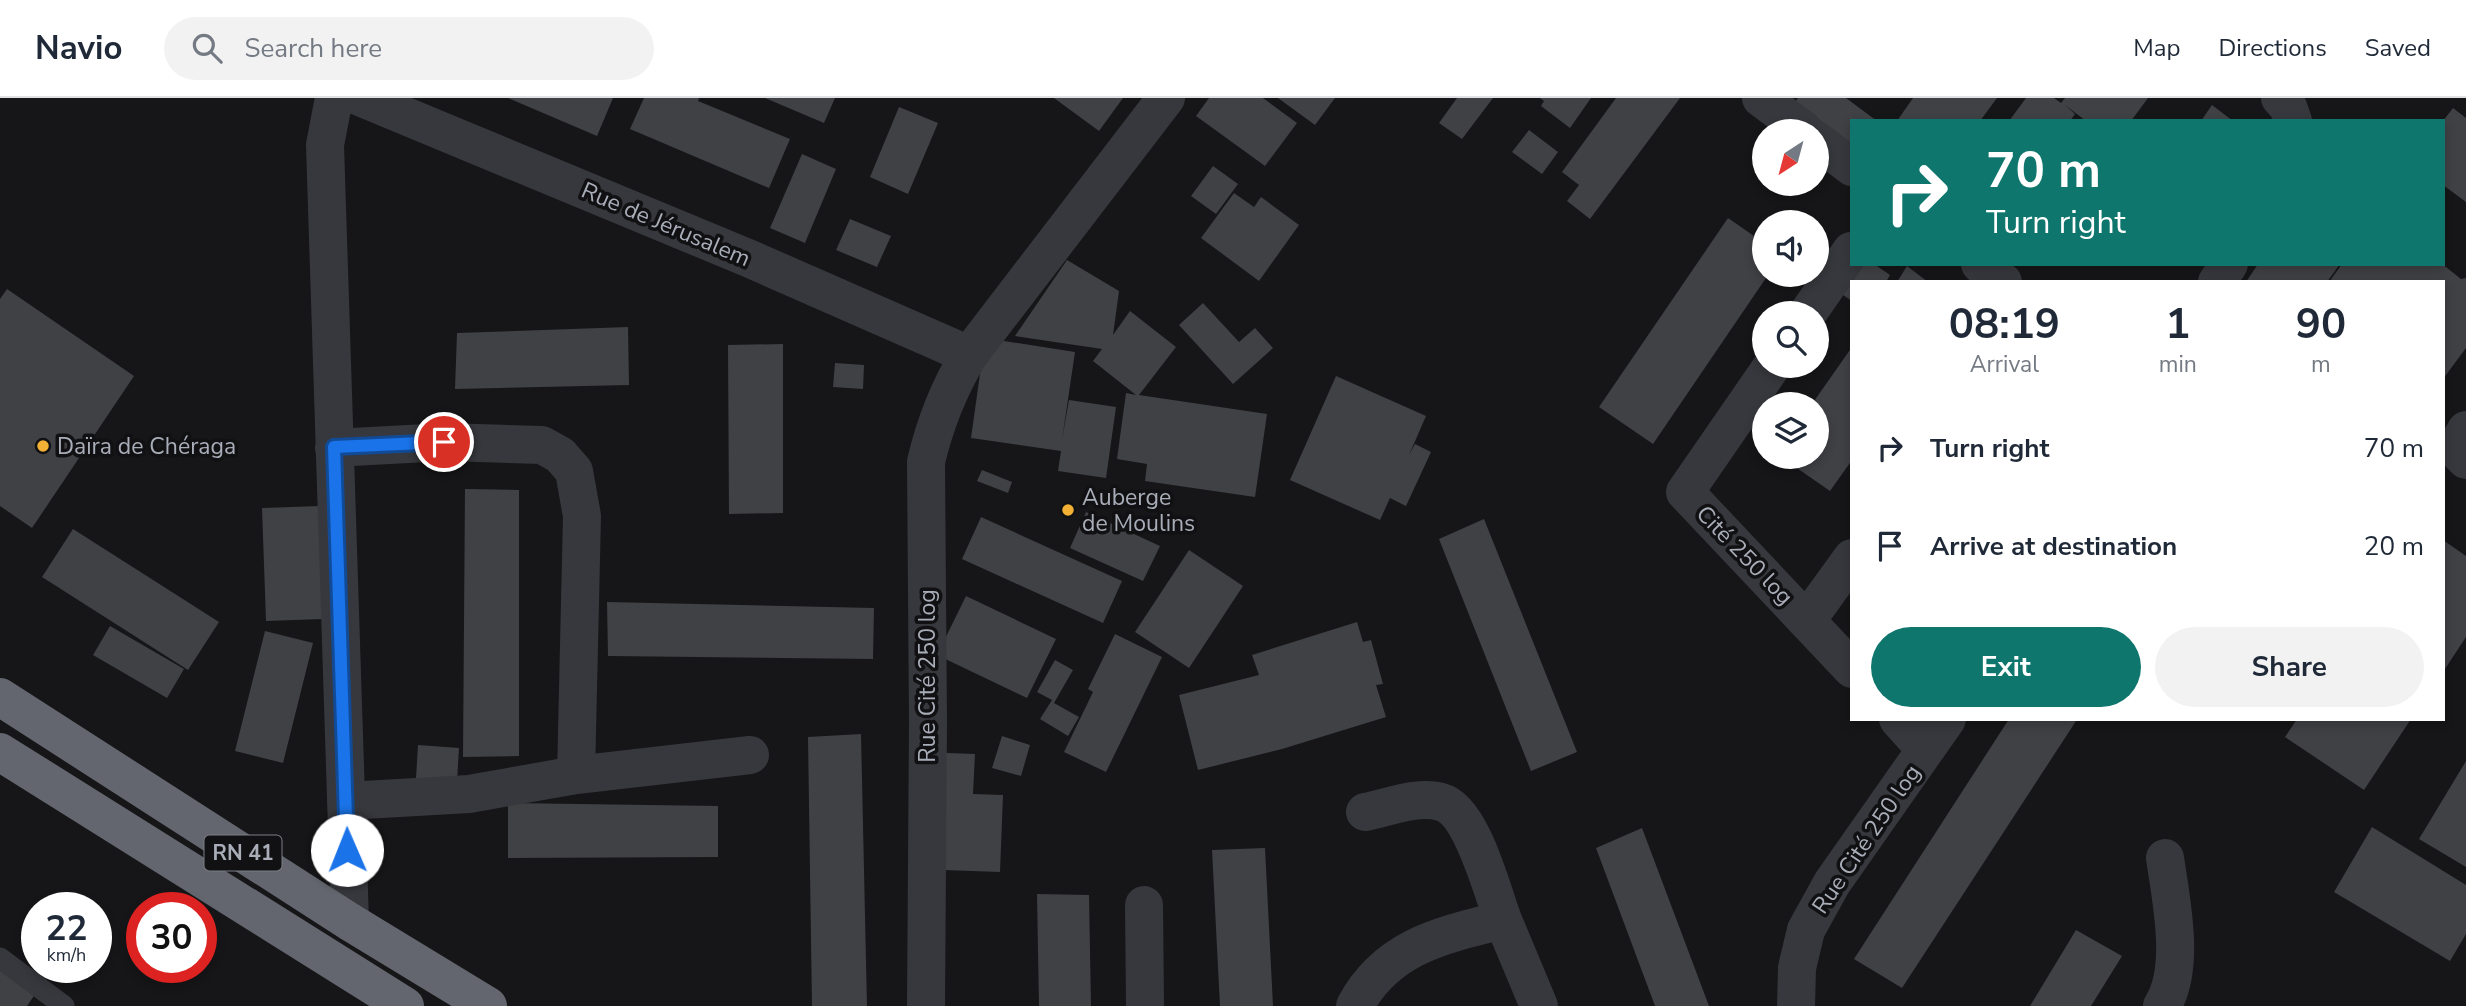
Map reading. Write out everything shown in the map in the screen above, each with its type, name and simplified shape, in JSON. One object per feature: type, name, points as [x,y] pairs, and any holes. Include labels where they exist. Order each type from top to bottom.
[{"type":"highway","name":"RN 41","points":[[0,697],[349,922],[488,1006]]},
{"type":"highway","name":"RN 41","points":[[0,752],[405,1006]]},
{"type":"street","points":[[334,98],[325,145],[349,922]]},
{"type":"street","name":"Rue de Jérusalem","points":[[362,98],[748,258],[969,355]]},
{"type":"street","name":"Rue Cité 250 log","points":[[926,1006],[926,462],[947,392],[969,355],[1166,98]]},
{"type":"street","points":[[1761,98],[1789,119]]},
{"type":"street","points":[[2280,98],[2288,107],[2292,119]]},
{"type":"street","points":[[1829,150],[1850,166]]},
{"type":"street","points":[[1816,301],[1850,252]]},
{"type":"street","points":[[1983,266],[2000,280]]},
{"type":"street","name":"Cité 250 log","points":[[1764,378],[1685,492],[1850,667]]},
{"type":"street","points":[[334,447],[444,442],[542,445],[560,455],[573,471],[582,516],[576,775]]},
{"type":"street","points":[[1807,620],[1850,561]]},
{"type":"street","points":[[1903,721],[1936,734]]},
{"type":"street","name":"Rue Cité 250 log","points":[[1796,1006],[1797,968],[1806,930],[1832,883],[1936,734]]},
{"type":"street","points":[[346,801],[470,794],[576,775],[750,755]]},
{"type":"street","points":[[1365,812],[1424,800],[1441,802],[1452,807],[1468,829],[1539,1006]]},
{"type":"street","points":[[2162,1006],[2174,961],[2174,923],[2165,858]]},
{"type":"street","points":[[1144,905],[1145,1006]]},
{"type":"street","points":[[1355,1006],[1362,992],[1382,970],[1405,953],[1432,938],[1503,920]]},
{"type":"lane","points":[[0,958],[64,1006]]},
{"type":"building","points":[[508,98],[613,98],[597,136]]},
{"type":"building","points":[[644,98],[699,98],[698,101],[790,139],[769,188],[630,129]]},
{"type":"building","points":[[765,98],[835,98],[824,123]]},
{"type":"building","points":[[1054,98],[1123,98],[1099,131]]},
{"type":"building","points":[[1209,98],[1263,98],[1297,123],[1265,166],[1196,116]]},
{"type":"building","points":[[1278,98],[1335,98],[1315,125]]},
{"type":"building","points":[[1457,98],[1493,98],[1462,139],[1439,123]]},
{"type":"building","points":[[1540,98],[1591,98],[1570,128],[1541,106],[1544,101]]},
{"type":"building","points":[[1616,98],[1680,98],[1590,219],[1567,201],[1579,185],[1562,172]]},
{"type":"building","points":[[1798,98],[1846,98],[1874,119],[1850,119],[1850,143],[1829,127],[1829,119],[1818,119],[1795,102]]},
{"type":"building","points":[[1913,98],[1997,98],[1981,119],[1898,119]]},
{"type":"building","points":[[2026,98],[2054,98],[2061,103],[2065,98],[2148,98],[2132,119],[2083,119],[2065,105],[2075,114],[2071,119],[2010,119]]},
{"type":"building","points":[[2212,105],[2230,119],[2202,119]]},
{"type":"building","points":[[899,107],[938,123],[908,194],[870,177]]},
{"type":"building","points":[[2453,108],[2466,118],[2466,202],[2445,186],[2445,119]]},
{"type":"building","points":[[1529,130],[1558,152],[1542,174],[1512,152]]},
{"type":"building","points":[[802,154],[836,169],[805,243],[770,228]]},
{"type":"building","points":[[1213,166],[1238,184],[1216,214],[1191,196]]},
{"type":"building","points":[[1234,193],[1254,207],[1261,197],[1299,225],[1259,281],[1201,238]]},
{"type":"building","points":[[1728,218],[1752,235],[1752,287],[1760,287],[1653,444],[1599,407]]},
{"type":"building","points":[[850,219],[891,236],[877,267],[836,250]]},
{"type":"building","points":[[1067,260],[1119,291],[1113,335],[1130,311],[1176,347],[1139,395],[1267,414],[1255,497],[1145,481],[1147,464],[1117,459],[1126,393],[1136,395],[1093,361],[1102,349],[1015,336]]},
{"type":"building","points":[[1850,265],[1877,266],[1890,275],[1887,280],[1850,280],[1850,300],[1829,286],[1829,274]]},
{"type":"building","points":[[1907,266],[1925,280],[1898,280]]},
{"type":"building","points":[[2257,266],[2339,266],[2328,280],[2247,280]]},
{"type":"building","points":[[2341,266],[2445,266],[2461,279],[2466,278],[2466,348],[2445,376],[2445,280],[2330,280]]},
{"type":"building","name":"Daïra de Chéraga","points":[[7,289],[134,376],[32,528],[0,506],[0,299]]},
{"type":"building","points":[[1203,303],[1239,342],[1255,328],[1273,348],[1233,384],[1179,325]]},
{"type":"building","points":[[628,327],[629,385],[455,389],[457,333]]},
{"type":"building","points":[[985,338],[1075,352],[1062,440],[1069,400],[1116,407],[1106,478],[1058,471],[1061,451],[971,438]]},
{"type":"building","points":[[783,344],[783,513],[729,514],[728,345]]},
{"type":"building","points":[[1850,350],[1850,463],[1830,491],[1798,469],[1829,469],[1829,392],[1820,392]]},
{"type":"building","points":[[835,363],[864,365],[863,389],[833,387]]},
{"type":"building","points":[[1336,376],[1426,416],[1409,455],[1415,444],[1431,452],[1406,506],[1390,498],[1380,520],[1290,480]]},
{"type":"building","points":[[982,470],[1012,482],[1008,493],[977,481]]},
{"type":"building","points":[[465,489],[519,490],[519,756],[463,757]]},
{"type":"building","points":[[320,506],[323,619],[266,621],[262,508]]},
{"type":"building","points":[[1086,512],[1160,546],[1143,581],[1070,548]]},
{"type":"building","points":[[981,517],[1122,581],[1103,623],[962,559]]},
{"type":"building","points":[[1484,519],[1577,752],[1531,771],[1439,539]]},
{"type":"building","points":[[73,529],[219,622],[188,670],[42,577]]},
{"type":"building","points":[[2445,541],[2466,556],[2466,637],[2445,669]]},
{"type":"building","points":[[1189,550],[1243,586],[1189,668],[1135,632]]},
{"type":"building","points":[[966,596],[1056,639],[1027,698],[937,655]]},
{"type":"building","points":[[607,602],[874,608],[873,659],[608,656]]},
{"type":"building","points":[[1357,622],[1363,642],[1371,640],[1383,684],[1376,685],[1386,717],[1282,749],[1198,770],[1179,695],[1259,675],[1252,655]]},
{"type":"building","points":[[110,626],[184,669],[167,698],[93,655]]},
{"type":"building","points":[[265,631],[313,643],[283,763],[235,751]]},
{"type":"building","points":[[1115,634],[1162,657],[1106,772],[1064,752],[1093,692],[1088,689]]},
{"type":"building","points":[[1055,660],[1073,670],[1054,703],[1079,717],[1068,736],[1040,719],[1052,700],[1037,692]]},
{"type":"building","points":[[2008,721],[2076,721],[1902,988],[1854,959]]},
{"type":"building","points":[[2296,721],[2410,721],[2364,790],[2285,737]]},
{"type":"building","points":[[861,734],[867,1006],[812,1006],[808,737]]},
{"type":"building","points":[[1002,736],[1030,745],[1021,776],[992,768]]},
{"type":"building","points":[[418,745],[459,748],[456,798],[415,795]]},
{"type":"building","points":[[921,752],[975,754],[973,794],[1003,795],[1000,872],[916,869]]},
{"type":"building","points":[[2466,761],[2466,867],[2419,839]]},
{"type":"building","points":[[508,803],[718,806],[718,857],[508,858]]},
{"type":"building","points":[[2372,827],[2466,885],[2466,934],[2450,961],[2334,892]]},
{"type":"building","points":[[1642,828],[1709,1006],[1655,1006],[1596,848]]},
{"type":"building","points":[[1265,848],[1273,1006],[1220,1006],[1212,850]]},
{"type":"building","points":[[1037,894],[1089,895],[1091,1006],[1039,1006]]},
{"type":"building","points":[[2076,930],[2122,956],[2091,1006],[2030,1006]]},
{"type":"building","points":[[0,964],[21,978],[21,983],[28,983],[38,990],[27,1006],[0,1006]]},
{"type":"place","name":"Daïra de Chéraga","points":[[43,446]]},
{"type":"place","name":"Auberge de Moulins","points":[[1068,510]]},
{"type":"route","points":[[347,850],[334,447],[444,442]]}]
